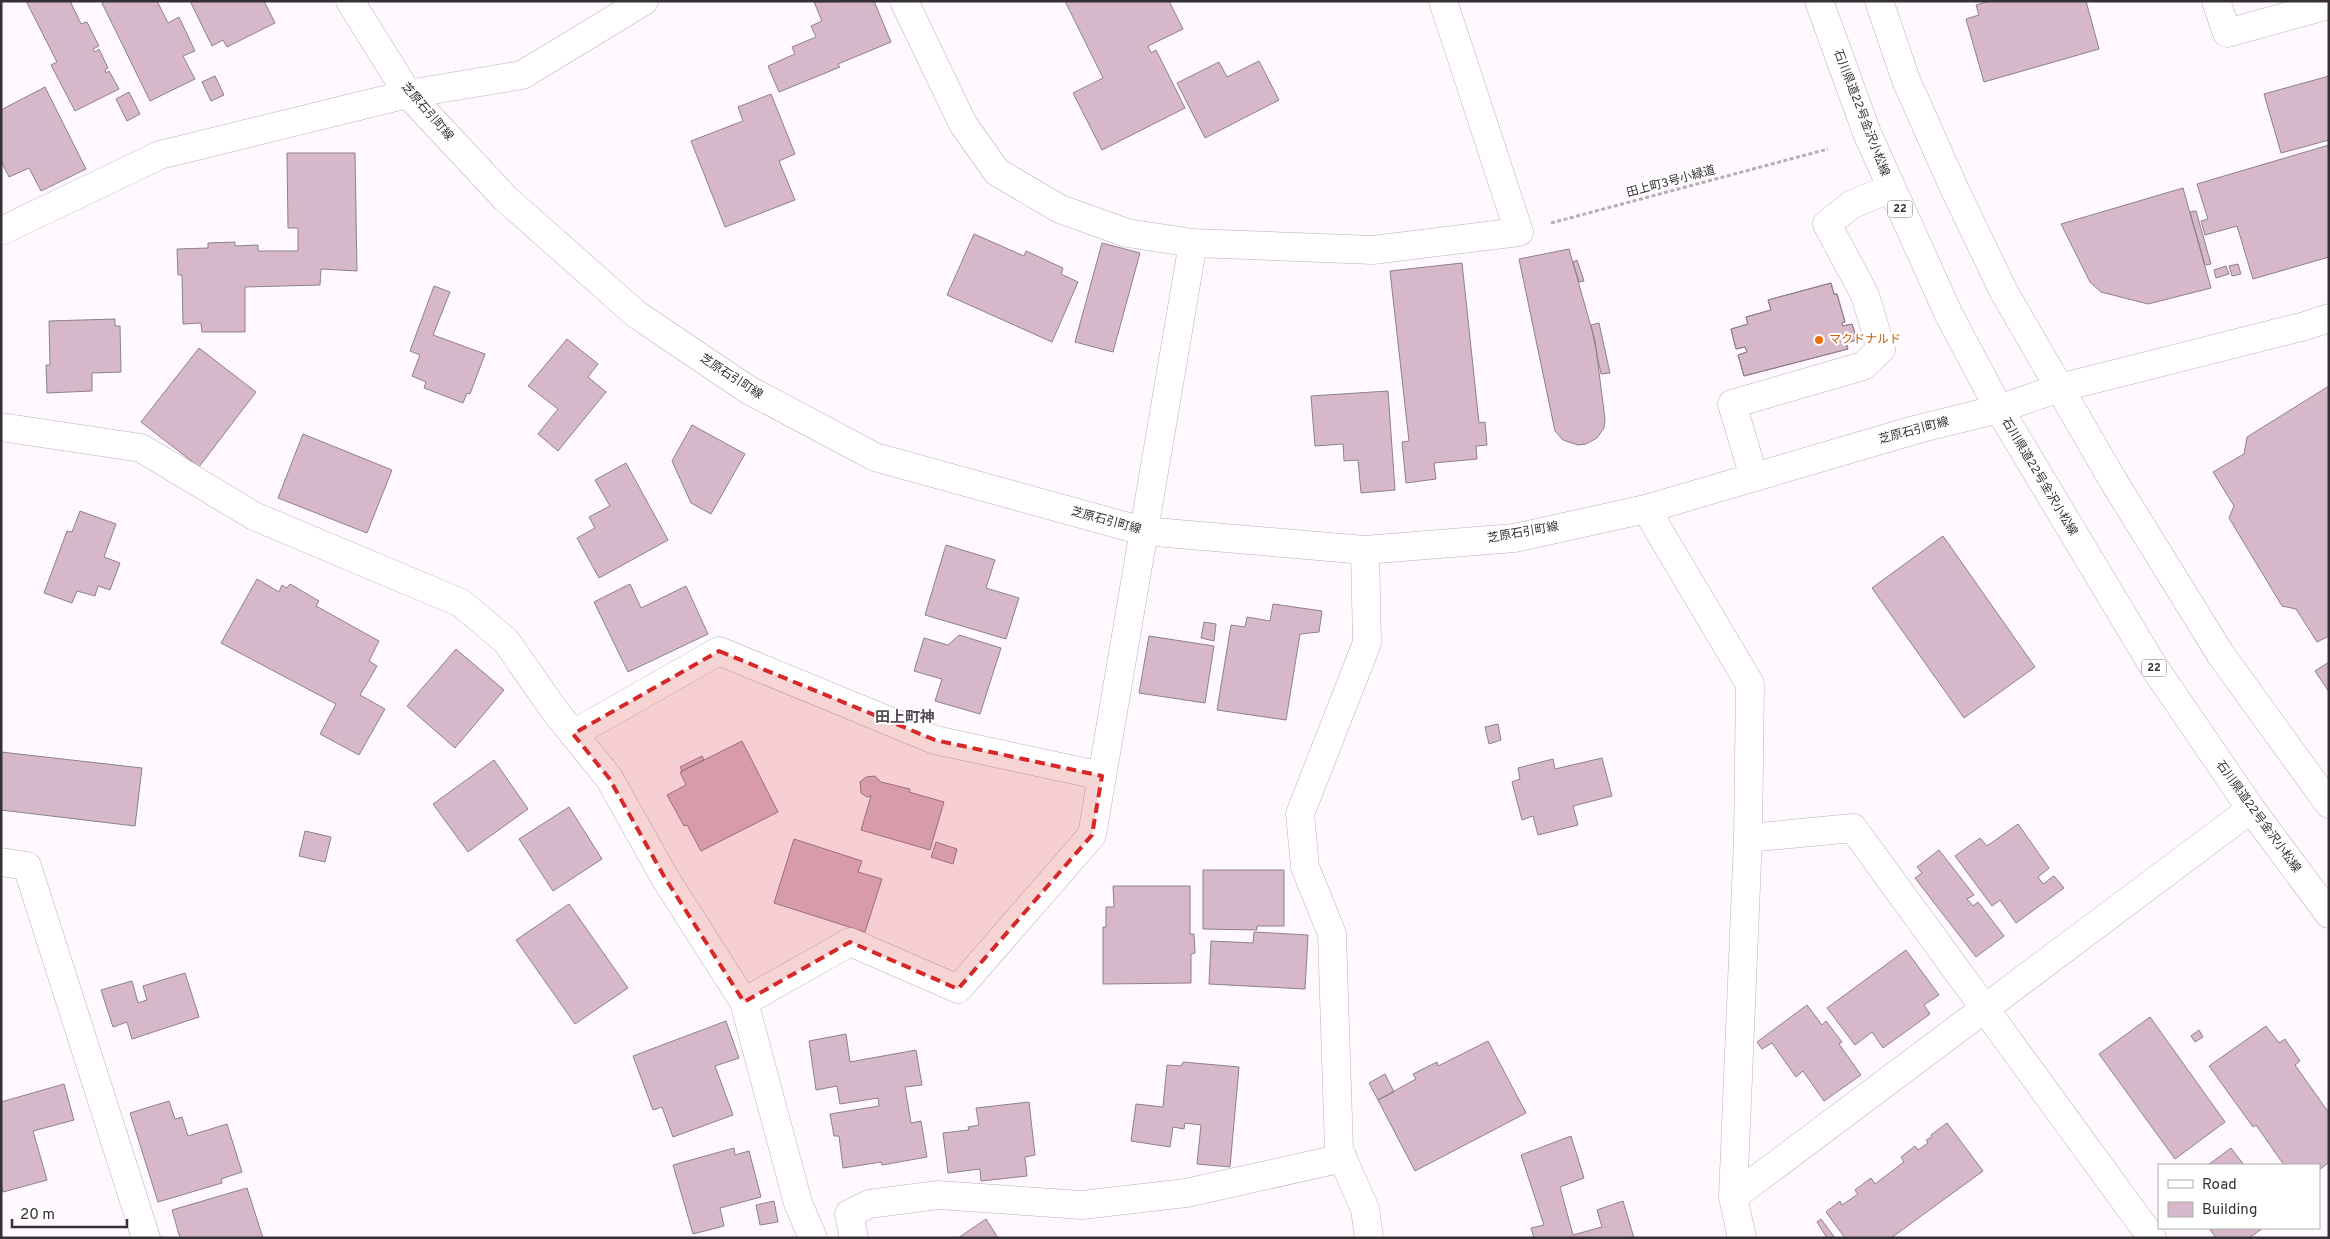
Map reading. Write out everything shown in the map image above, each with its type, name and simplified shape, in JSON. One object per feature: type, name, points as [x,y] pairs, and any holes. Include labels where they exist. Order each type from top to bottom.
[{"type":"street","name":"芝原石引町線","points":[[350,1],[408,94],[505,198],[636,314],[747,389],[875,457],[1143,531],[1364,550],[1514,538],[1646,509],[1918,429],[1998,409],[2059,388],[2305,326],[2329,318]]},
{"type":"street","points":[[1,231],[160,155],[408,94],[522,75],[644,1]]},
{"type":"street","points":[[904,1],[963,124],[997,172],[1060,209],[1127,233],[1193,242],[1372,250],[1519,232],[1442,1]]},
{"type":"street","name":"石川県道22号金沢小松線","points":[[1819,1],[1867,133],[1891,188],[1949,315],[1998,409],[2152,664],[2251,809],[2329,914]]},
{"type":"street","points":[[1879,1],[1906,80],[1954,188],[2004,292],[2059,388],[2221,655],[2329,804]]},
{"type":"street","points":[[2216,1],[2226,33],[2329,5]]},
{"type":"street","points":[[1754,477],[1732,404],[1863,366],[1881,349],[1864,295],[1827,224],[1851,205],[1891,188]]},
{"type":"street","points":[[744,1002],[850,942],[958,989],[1092,835],[1193,242]]},
{"type":"street","points":[[1,428],[141,448],[254,516],[461,603],[506,641],[573,734],[609,778],[665,878],[744,1002],[798,1203],[813,1238]]},
{"type":"street","points":[[1646,509],[1750,684],[1748,838],[1733,1197],[1742,1238]]},
{"type":"street","points":[[1364,550],[1367,643],[1300,814],[1305,867],[1332,934],[1339,1150],[1365,1209],[1369,1238]]},
{"type":"street","points":[[573,734],[719,651],[935,740],[1102,776]]},
{"type":"street","points":[[1733,1197],[2251,809]]},
{"type":"street","points":[[1748,838],[1853,828],[2152,1238]]},
{"type":"street","points":[[1,862],[26,866],[146,1238]]},
{"type":"street","points":[[854,1238],[849,1214],[869,1204],[938,1195],[1082,1205],[1186,1193],[1343,1158]]},
{"type":"path","name":"田上町3号小緑道","points":[[1519,232],[1828,149]]},
{"type":"highlighted area","points":[[719,651],[935,740],[1102,776],[1092,835],[958,989],[850,942],[744,1002],[665,878],[609,778],[573,734]]},
{"type":"building","points":[[26,1],[73,1],[71,3],[81,24],[87,22],[99,46],[93,49],[95,52],[99,49],[108,68],[105,70],[106,73],[109,71],[119,89],[75,111],[51,65],[57,62]]},
{"type":"building","points":[[105,1],[157,1],[168,23],[179,17],[195,51],[183,56],[195,79],[150,101],[102,3]]},
{"type":"building","points":[[190,1],[264,1],[275,23],[227,47],[223,40],[212,46]]},
{"type":"building","points":[[874,1],[891,42],[838,64],[840,67],[779,92],[768,66],[795,54],[792,47],[816,37],[811,26],[822,21],[814,2]]},
{"type":"building","points":[[1065,1],[1169,1],[1183,29],[1148,46],[1151,53],[1156,50],[1185,108],[1102,150],[1073,93],[1103,78]]},
{"type":"building","points":[[1990,1],[2086,1],[2099,49],[1984,82],[1966,19],[1979,15],[1976,5]]},
{"type":"building","points":[[1259,61],[1279,100],[1205,138],[1177,83],[1219,62],[1227,77]]},
{"type":"building","points":[[215,76],[224,95],[211,101],[202,82]]},
{"type":"building","points":[[2329,76],[2329,140],[2281,153],[2264,94]]},
{"type":"building","points":[[45,87],[86,169],[41,191],[29,168],[9,177],[1,161],[1,110]]},
{"type":"building","points":[[129,92],[140,114],[127,121],[116,99]]},
{"type":"building","points":[[771,94],[795,154],[779,161],[795,200],[725,227],[691,141],[743,121],[738,107]]},
{"type":"building","points":[[2329,145],[2329,257],[2253,279],[2237,226],[2205,235],[2201,221],[2208,219],[2197,184]]},
{"type":"building","points":[[287,153],[355,153],[357,271],[321,269],[320,285],[245,287],[245,332],[202,332],[201,323],[183,324],[182,275],[178,275],[177,249],[208,248],[208,243],[235,242],[235,246],[258,245],[258,251],[298,251],[298,228],[288,228]]},
{"type":"building","points":[[2183,188],[2211,288],[2148,304],[2101,292],[2090,282],[2061,224]]},
{"type":"building","points":[[2196,211],[2211,264],[2205,265],[2190,212]]},
{"type":"building","points":[[974,234],[1024,256],[1026,251],[1063,268],[1061,274],[1078,282],[1052,342],[947,295]]},
{"type":"building","points":[[1102,243],[1140,253],[1113,352],[1075,342]]},
{"type":"building","points":[[1569,249],[1595,341],[1605,419],[1604,428],[1597,438],[1586,444],[1578,445],[1563,440],[1555,431],[1519,259]]},
{"type":"building","points":[[1577,260],[1584,281],[1579,282],[1573,262]]},
{"type":"building","points":[[1462,263],[1479,423],[1485,422],[1487,445],[1476,446],[1477,459],[1434,463],[1436,479],[1406,483],[1402,442],[1409,441],[1390,271]]},
{"type":"building","points":[[2238,264],[2241,274],[2232,276],[2229,266]]},
{"type":"building","points":[[2226,266],[2229,274],[2216,278],[2214,270]]},
{"type":"building","points":[[1831,283],[1834,294],[1837,294],[1845,322],[1842,323],[1843,326],[1852,324],[1857,340],[1846,343],[1848,349],[1744,376],[1738,355],[1747,352],[1745,347],[1736,349],[1731,329],[1748,324],[1746,317],[1771,310],[1768,300]]},
{"type":"building","points":[[1831,283],[1834,294],[1837,294],[1845,322],[1842,323],[1843,326],[1852,324],[1857,340],[1846,343],[1848,349],[1744,376],[1738,355],[1747,352],[1745,347],[1736,349],[1731,329],[1748,324],[1746,317],[1771,310],[1768,300]]},
{"type":"building","points":[[434,286],[450,292],[433,335],[485,354],[470,394],[467,393],[463,403],[424,388],[426,382],[412,376],[420,355],[410,351]]},
{"type":"building","points":[[115,319],[115,326],[120,326],[121,372],[92,373],[92,391],[47,393],[46,365],[50,365],[49,321]]},
{"type":"building","points":[[1599,323],[1610,373],[1601,374],[1591,325]]},
{"type":"building","points":[[567,339],[598,364],[588,377],[606,392],[558,451],[538,434],[558,409],[528,386]]},
{"type":"building","points":[[199,348],[256,392],[199,467],[141,422]]},
{"type":"building","points":[[2329,386],[2329,636],[2317,642],[2296,609],[2282,606],[2229,518],[2234,506],[2213,472],[2244,454],[2247,437]]},
{"type":"building","points":[[1388,391],[1395,490],[1361,493],[1358,460],[1344,461],[1343,444],[1315,446],[1311,396]]},
{"type":"building","points":[[692,425],[745,454],[711,514],[691,503],[672,461]]},
{"type":"building","points":[[303,434],[392,470],[367,533],[278,498]]},
{"type":"building","points":[[626,463],[668,540],[599,578],[577,538],[595,528],[589,517],[610,506],[595,480]]},
{"type":"building","points":[[80,511],[116,524],[104,557],[120,563],[110,590],[98,586],[95,596],[77,591],[72,603],[44,593],[67,531],[72,532]]},
{"type":"building","points":[[1943,536],[2035,667],[1964,718],[1872,588]]},
{"type":"building","points":[[946,545],[995,560],[986,588],[1019,598],[1006,639],[925,615]]},
{"type":"building","points":[[257,579],[279,592],[282,585],[287,588],[290,584],[319,601],[316,606],[379,641],[369,661],[377,666],[360,695],[385,709],[359,755],[320,734],[336,704],[221,643]]},
{"type":"building","points":[[630,584],[641,608],[686,586],[708,634],[628,672],[594,602]]},
{"type":"building","points":[[1273,604],[1322,611],[1319,632],[1300,634],[1286,720],[1217,710],[1231,625],[1245,627],[1247,617],[1270,621]]},
{"type":"building","points":[[1204,622],[1216,624],[1214,641],[1201,638]]},
{"type":"building","points":[[959,635],[1001,648],[980,714],[935,701],[942,679],[914,671],[924,638],[948,645]]},
{"type":"building","points":[[1149,636],[1214,646],[1205,703],[1139,693]]},
{"type":"building","points":[[456,649],[504,690],[455,748],[407,706]]},
{"type":"building","points":[[2329,662],[2329,692],[2315,671]]},
{"type":"building","points":[[1498,724],[1501,740],[1489,744],[1485,727]]},
{"type":"building","points":[[742,741],[778,812],[701,851],[687,825],[684,826],[667,795],[686,785],[680,772]]},
{"type":"building","points":[[1,752],[142,768],[135,826],[1,810]]},
{"type":"building","points":[[702,756],[704,760],[682,771],[680,767]]},
{"type":"building","points":[[1602,758],[1612,796],[1573,806],[1578,825],[1538,835],[1533,816],[1522,820],[1512,782],[1520,779],[1518,768],[1553,759],[1555,769]]},
{"type":"building","points":[[494,760],[528,809],[468,852],[433,804]]},
{"type":"building","points":[[875,776],[881,782],[910,789],[909,792],[944,802],[930,850],[861,830],[871,796],[867,797],[861,793],[860,782],[866,777]]},
{"type":"building","points":[[569,807],[602,859],[553,891],[519,839]]},
{"type":"building","points":[[2018,824],[2049,868],[2038,877],[2043,884],[2054,876],[2064,888],[2016,923],[2000,900],[1992,906],[1955,856],[1980,838],[1987,846]]},
{"type":"building","points":[[305,831],[331,837],[325,862],[299,856]]},
{"type":"building","points":[[794,839],[862,861],[858,872],[882,879],[865,932],[774,903]]},
{"type":"building","points":[[936,842],[957,849],[953,864],[931,857]]},
{"type":"building","points":[[1939,850],[1974,895],[1967,899],[1973,906],[1978,902],[2004,936],[1976,957],[1915,878],[1922,873],[1917,867]]},
{"type":"building","points":[[1203,870],[1284,870],[1284,926],[1257,926],[1257,930],[1203,929]]},
{"type":"building","points":[[1113,886],[1190,886],[1190,934],[1194,934],[1195,953],[1191,954],[1191,983],[1103,984],[1103,927],[1106,927],[1106,907],[1114,907]]},
{"type":"building","points":[[569,904],[628,988],[575,1024],[516,940]]},
{"type":"building","points":[[1254,932],[1308,935],[1305,989],[1209,984],[1211,941],[1253,943]]},
{"type":"building","points":[[1906,950],[1939,995],[1924,1005],[1930,1014],[1883,1048],[1872,1032],[1855,1045],[1827,1008]]},
{"type":"building","points":[[185,973],[199,1017],[132,1039],[127,1022],[113,1027],[101,990],[132,981],[138,1003],[147,1000],[143,986]]},
{"type":"building","points":[[1807,1005],[1822,1025],[1826,1021],[1842,1042],[1839,1044],[1861,1075],[1824,1101],[1803,1071],[1796,1077],[1772,1043],[1762,1049],[1757,1042]]},
{"type":"building","points":[[2150,1017],[2225,1122],[2175,1159],[2099,1054]]},
{"type":"building","points":[[726,1021],[739,1058],[715,1066],[733,1115],[673,1137],[662,1107],[653,1110],[633,1056]]},
{"type":"building","points":[[2266,1026],[2279,1043],[2285,1039],[2300,1061],[2295,1065],[2329,1113],[2329,1162],[2320,1169],[2320,1164],[2283,1164],[2256,1125],[2253,1127],[2209,1066]]},
{"type":"building","points":[[2199,1030],[2203,1037],[2195,1042],[2191,1036]]},
{"type":"building","points":[[846,1034],[850,1062],[916,1050],[922,1085],[905,1087],[911,1123],[921,1121],[927,1157],[882,1165],[881,1162],[843,1168],[839,1136],[834,1136],[830,1114],[879,1106],[878,1098],[840,1104],[837,1086],[816,1090],[809,1041]]},
{"type":"building","points":[[1488,1041],[1526,1113],[1415,1171],[1378,1100],[1416,1079],[1413,1074],[1437,1062],[1438,1066]]},
{"type":"building","points":[[1183,1062],[1239,1067],[1230,1167],[1197,1164],[1201,1125],[1185,1123],[1184,1129],[1173,1127],[1170,1147],[1131,1141],[1136,1104],[1163,1107],[1167,1065],[1181,1066]]},
{"type":"building","points":[[1385,1074],[1394,1092],[1378,1100],[1369,1083]]},
{"type":"building","points":[[64,1084],[74,1120],[33,1131],[47,1180],[3,1192],[1,1185],[1,1102]]},
{"type":"building","points":[[169,1101],[175,1119],[182,1117],[188,1136],[227,1124],[242,1172],[221,1179],[222,1183],[158,1202],[130,1113]]},
{"type":"building","points":[[1029,1102],[1035,1155],[1025,1157],[1027,1176],[981,1181],[980,1169],[948,1173],[943,1133],[969,1130],[968,1127],[979,1125],[976,1108]]},
{"type":"building","points":[[1947,1123],[1983,1171],[1891,1238],[1845,1238],[1826,1212],[1840,1201],[1842,1205],[1858,1194],[1855,1190],[1871,1178],[1875,1184],[1904,1162],[1901,1157],[1915,1146],[1918,1150],[1928,1143],[1926,1140]]},
{"type":"building","points":[[1571,1136],[1584,1178],[1560,1187],[1573,1235],[1602,1227],[1597,1210],[1623,1201],[1634,1238],[1534,1238],[1531,1228],[1544,1225],[1521,1155]]},
{"type":"building","points":[[734,1148],[735,1155],[749,1151],[761,1197],[720,1208],[724,1226],[693,1234],[673,1165]]},
{"type":"building","points":[[2231,1148],[2243,1164],[2209,1164]]},
{"type":"building","points":[[247,1188],[263,1238],[180,1238],[172,1210]]},
{"type":"building","points":[[774,1201],[778,1222],[760,1225],[756,1205]]},
{"type":"building","points":[[986,1219],[998,1238],[958,1238]]},
{"type":"building","points":[[1821,1219],[1835,1238],[1827,1238],[1817,1222]]},
{"type":"building","points":[[2210,1229],[2262,1229],[2249,1238],[2216,1238]]},
{"type":"place","name":"マクドナルド","points":[[1819,340]]},
{"type":"district","name":"田上町神","points":[[905,718]]}]
